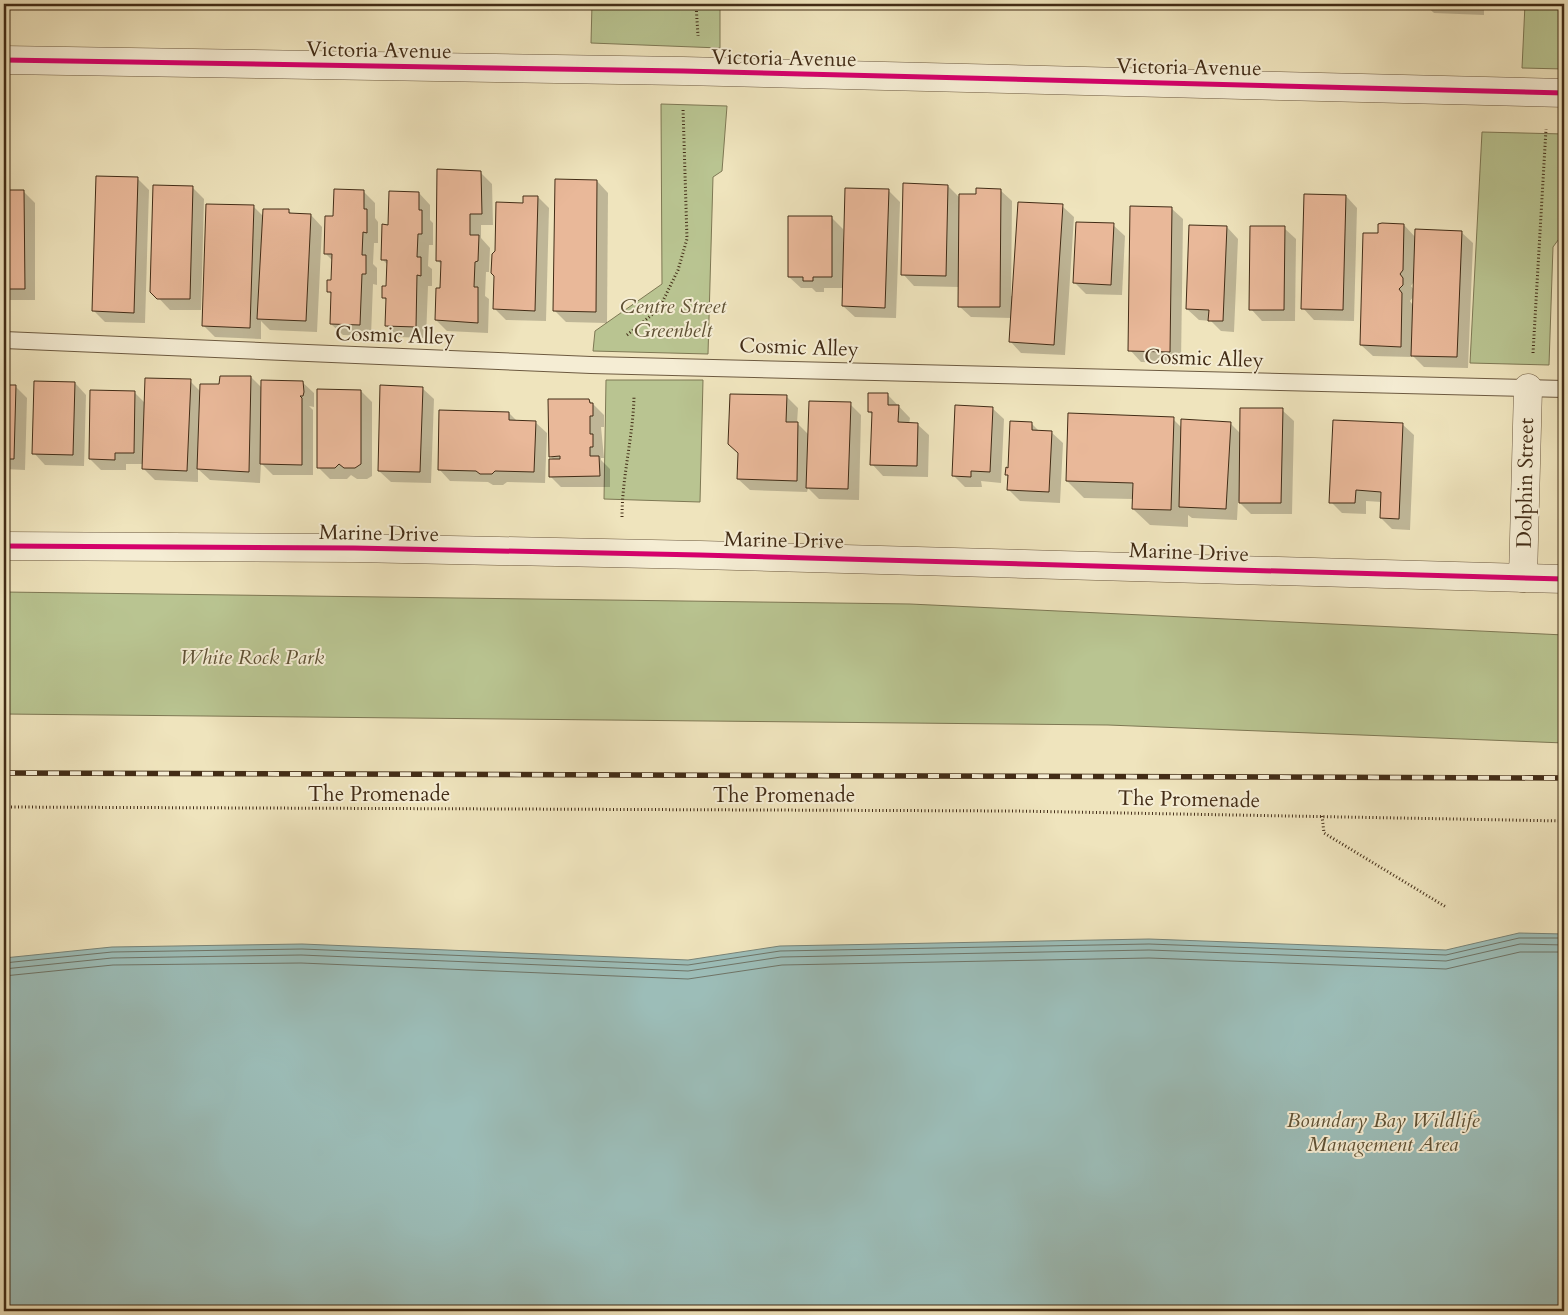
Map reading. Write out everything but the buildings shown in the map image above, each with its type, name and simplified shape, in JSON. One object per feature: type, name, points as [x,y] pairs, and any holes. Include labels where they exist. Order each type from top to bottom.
[{"type":"street","name":"Victoria Avenue","points":[[4,60],[673,71],[1564,93]]},
{"type":"street","name":"Dolphin Street","points":[[1523,578],[1528,388]]},
{"type":"street","name":"Marine Drive","points":[[4,546],[354,548],[700,555],[1564,579]]},
{"type":"lane","name":"Cosmic Alley","points":[[4,340],[591,365],[710,366],[1564,389]]},
{"type":"path","points":[[696,4],[698,40]]},
{"type":"path","points":[[622,339],[659,309],[678,270],[687,239],[683,105]]},
{"type":"path","points":[[1533,351],[1546,153],[1546,125]]},
{"type":"path","points":[[622,519],[622,502],[634,427],[634,391]]},
{"type":"path","points":[[1322,816],[1324,833],[1446,907]]},
{"type":"green space","points":[[592,4],[720,4],[720,48],[591,43]]},
{"type":"green space","points":[[1525,4],[1564,4],[1564,69],[1522,68]]},
{"type":"green space","name":"Centre Street Greenbelt","points":[[661,104],[727,106],[722,171],[713,177],[708,354],[593,351],[595,331],[662,284]]},
{"type":"green space","points":[[1482,132],[1564,134],[1564,232],[1553,247],[1549,365],[1470,363]]},
{"type":"green space","name":"Centre Street Greenbelt","points":[[606,380],[703,380],[700,502],[604,499]]},
{"type":"green space","name":"White Rock Park","points":[[4,592],[910,604],[1564,635],[1564,743],[1108,725],[4,714]]},
{"type":"water","name":"Boundary Bay Wildlife Management Area","points":[[1519,933],[1564,934],[1564,1311],[4,1311],[4,958],[112,947],[302,944],[688,960],[780,946],[1149,939],[1446,950]]},
{"type":"railway","points":[[4,773],[1564,778]]},
{"type":"cycle path","points":[[4,60],[683,71],[1564,93]]},
{"type":"cycle path","points":[[4,546],[354,548],[700,555],[1564,579]]}]
